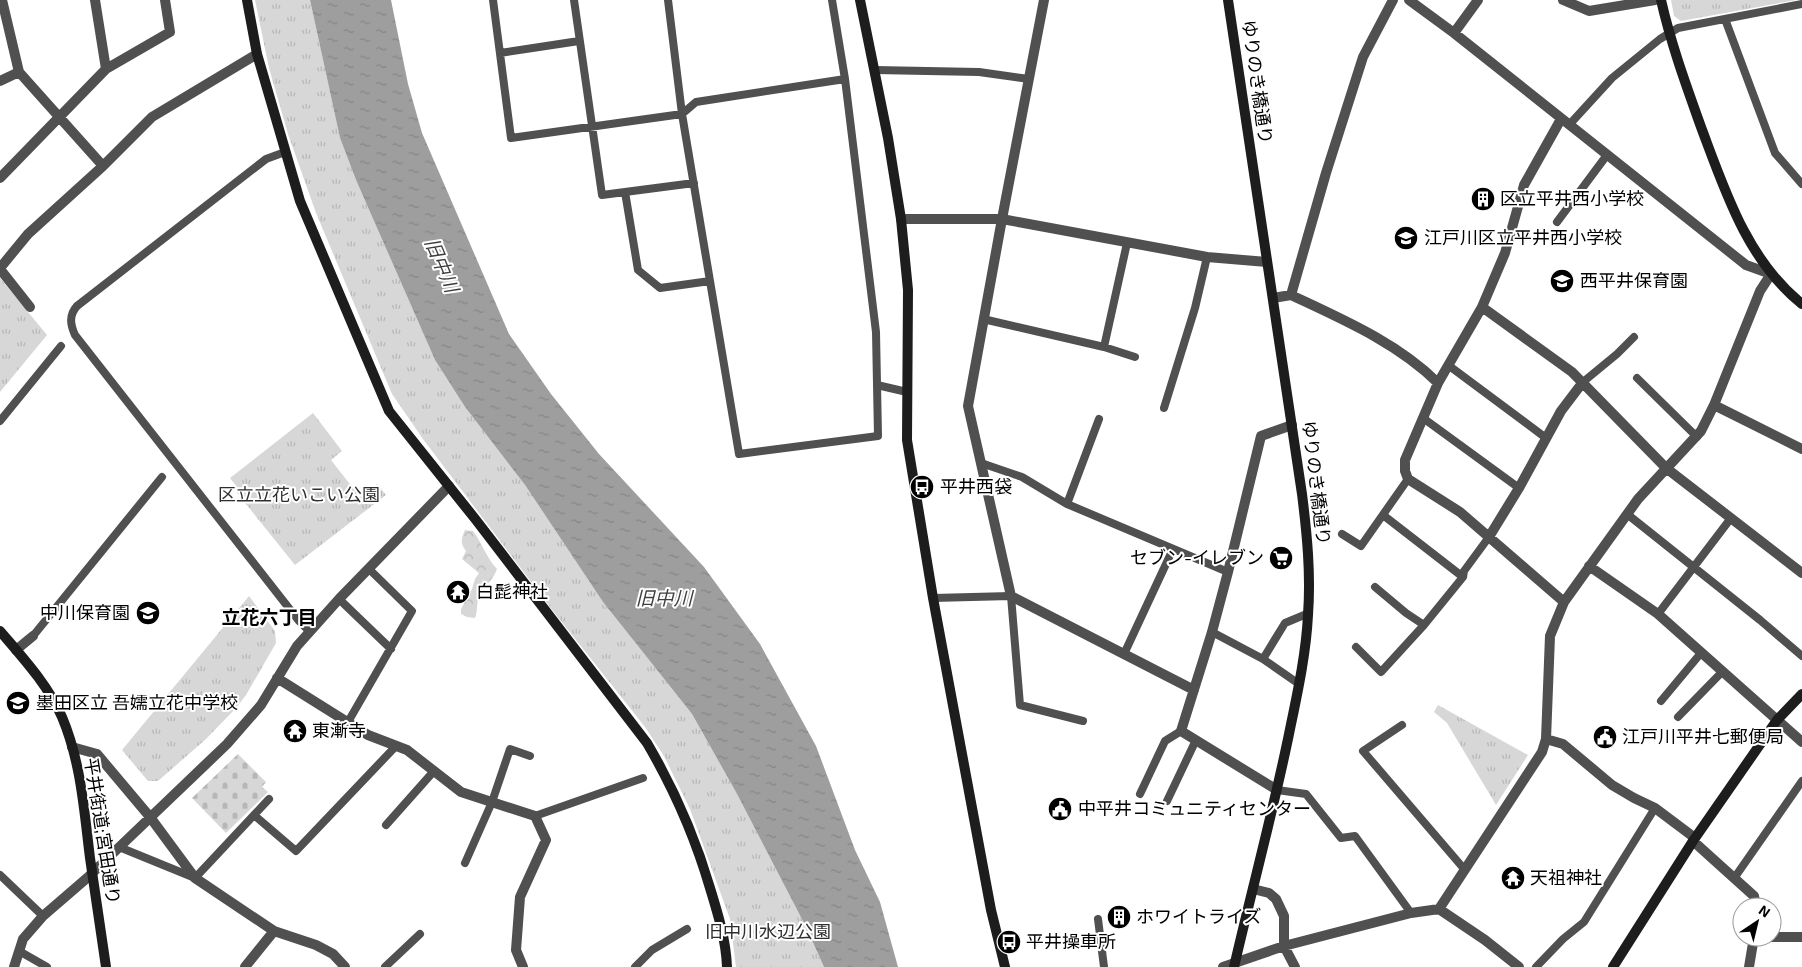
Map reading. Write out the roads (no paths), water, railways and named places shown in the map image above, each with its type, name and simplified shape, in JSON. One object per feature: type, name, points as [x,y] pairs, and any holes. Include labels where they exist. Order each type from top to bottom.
[{"type":"street","points":[[2,0],[20,72],[103,166]]},
{"type":"street","points":[[94,0],[106,69]]},
{"type":"street","points":[[0,178],[106,69],[170,32],[165,0]]},
{"type":"street","points":[[247,0],[257,54],[300,202],[389,411],[647,743],[663,770],[697,845],[719,916],[727,967]]},
{"type":"street","points":[[860,0],[888,138],[901,219],[908,290],[907,440],[933,598],[991,910],[1005,967]]},
{"type":"street","points":[[1044,0],[968,406],[1011,596],[1194,690]]},
{"type":"street","name":"ゆりのき橋通り","points":[[1228,0],[1292,425],[1308,540],[1310,576],[1306,647],[1299,684],[1277,790],[1235,965]]},
{"type":"street","points":[[1291,295],[1326,173],[1363,58],[1393,0]]},
{"type":"street","points":[[1410,0],[1746,265],[1771,274]]},
{"type":"street","points":[[1454,33],[1478,0]]},
{"type":"street","points":[[1563,0],[1589,11],[1597,5],[1655,0]]},
{"type":"street","points":[[1661,0],[1668,34],[1733,209],[1756,253],[1771,274],[1802,304]]},
{"type":"street","points":[[30,306],[0,268],[28,234],[103,166],[152,117],[257,54]]},
{"type":"street","points":[[0,82],[20,72]]},
{"type":"street","points":[[1564,602],[1460,512],[1408,479],[1405,471],[1405,460],[1438,383],[1482,307],[1505,253],[1524,185],[1565,122]]},
{"type":"street","points":[[901,219],[1002,219],[1208,257],[1267,262]]},
{"type":"street","points":[[1439,908],[1542,752],[1546,739],[1550,636],[1564,602],[1638,499],[1701,432],[1714,405],[1760,291],[1771,274]]},
{"type":"street","points":[[1273,298],[1291,295],[1361,328],[1424,368],[1438,383]]},
{"type":"street","points":[[1482,307],[1572,372],[1666,468],[1802,573]]},
{"type":"street","points":[[1488,538],[1519,488],[1561,411],[1583,382]]},
{"type":"street","points":[[1714,405],[1802,449]]},
{"type":"street","points":[[1277,790],[1181,731],[1212,632],[1261,436],[1292,425]]},
{"type":"street","points":[[14,967],[23,939],[44,916],[92,873],[248,722],[261,705],[297,646],[449,486]]},
{"type":"street","points":[[1589,566],[1658,614],[1802,742]]},
{"type":"street","name":"平井街道;宮田通り","points":[[0,631],[47,689],[62,717],[72,747],[80,776],[106,967]]},
{"type":"street","points":[[16,650],[33,636]]},
{"type":"street","points":[[277,678],[368,734],[407,750],[461,792],[535,816],[546,840],[520,897],[516,950],[523,967]]},
{"type":"street","points":[[1613,967],[1694,840],[1777,720],[1802,694]]},
{"type":"street","points":[[1546,739],[1563,744],[1612,784],[1634,798],[1655,808],[1694,840],[1754,897]]},
{"type":"street","points":[[72,747],[97,754],[150,817],[194,878],[274,931],[316,945],[332,954],[345,967]]},
{"type":"street","points":[[1253,889],[1269,893],[1276,899],[1284,916],[1284,946],[1295,967]]},
{"type":"street","points":[[1223,967],[1235,965],[1284,946],[1411,913],[1439,908],[1491,944],[1519,967]]},
{"type":"street","points":[[245,967],[274,931]]},
{"type":"street","points":[[1782,937],[1802,937]]},
{"type":"street","points":[[1749,967],[1752,947]]},
{"type":"lane","points":[[493,0],[511,138],[682,114],[696,102],[845,79]]},
{"type":"lane","points":[[574,0],[602,195],[694,183]]},
{"type":"lane","points":[[668,0],[682,114],[739,454],[878,436],[876,332],[845,79],[832,0]]},
{"type":"lane","points":[[1565,122],[1612,78],[1678,28],[1802,4]]},
{"type":"lane","points":[[1725,19],[1775,153],[1802,184]]},
{"type":"lane","points":[[500,53],[580,41]]},
{"type":"lane","points":[[875,70],[979,72],[1029,80]]},
{"type":"lane","points":[[285,152],[266,159],[77,306],[72,311],[71,326],[75,335],[299,621],[310,632]]},
{"type":"lane","points":[[1557,222],[1606,155]]},
{"type":"lane","points":[[625,192],[638,270],[660,288],[710,281]]},
{"type":"lane","points":[[1104,347],[1127,243]]},
{"type":"lane","points":[[1164,408],[1196,308],[1208,257]]},
{"type":"lane","points":[[983,319],[1104,347],[1135,357]]},
{"type":"lane","points":[[1583,382],[1634,337]]},
{"type":"lane","points":[[0,421],[61,346]]},
{"type":"lane","points":[[1448,365],[1546,438]]},
{"type":"lane","points":[[1637,378],[1697,436]]},
{"type":"lane","points":[[877,385],[907,392]]},
{"type":"lane","points":[[1423,418],[1519,488]]},
{"type":"lane","points":[[1067,504],[1099,419]]},
{"type":"lane","points":[[981,463],[1022,477],[1067,504],[1228,572]]},
{"type":"lane","points":[[33,636],[162,477]]},
{"type":"lane","points":[[1342,534],[1361,546],[1408,479]]},
{"type":"lane","points":[[1627,514],[1802,656]]},
{"type":"lane","points":[[1383,515],[1463,577]]},
{"type":"lane","points":[[1658,614],[1731,518]]},
{"type":"lane","points":[[1356,647],[1381,672],[1424,625],[1463,577],[1464,570],[1488,538]]},
{"type":"lane","points":[[1124,654],[1173,549]]},
{"type":"lane","points":[[348,722],[412,611],[369,569]]},
{"type":"lane","points":[[1375,587],[1406,613],[1424,625]]},
{"type":"lane","points":[[933,598],[1011,596],[1020,705],[1083,721]]},
{"type":"lane","points":[[339,600],[391,649]]},
{"type":"lane","points":[[1263,659],[1285,622],[1309,613]]},
{"type":"lane","points":[[1212,632],[1263,659],[1299,684]]},
{"type":"lane","points":[[1660,701],[1701,653]]},
{"type":"lane","points":[[1678,718],[1722,672]]},
{"type":"lane","points":[[1402,725],[1363,751],[1465,870]]},
{"type":"lane","points":[[1140,794],[1165,741],[1181,731]]},
{"type":"lane","points":[[1166,801],[1196,740]]},
{"type":"lane","points":[[254,815],[296,851],[396,746]]},
{"type":"lane","points":[[465,863],[492,802],[510,749],[530,756]]},
{"type":"lane","points":[[386,825],[434,771]]},
{"type":"lane","points":[[535,816],[643,778]]},
{"type":"lane","points":[[1735,877],[1802,781]]},
{"type":"lane","points":[[1277,790],[1306,794],[1341,838],[1355,836],[1411,913]]},
{"type":"lane","points":[[119,847],[194,878],[269,799]]},
{"type":"lane","points":[[1536,967],[1563,939],[1584,922],[1655,808]]},
{"type":"lane","points":[[0,875],[44,916]]},
{"type":"lane","points":[[1098,919],[1104,967]]},
{"type":"lane","points":[[635,967],[652,950],[687,929]]},
{"type":"lane","points":[[385,967],[420,934]]},
{"type":"lane","points":[[19,951],[47,967]]},
{"type":"water","name":"旧中川","points":[[310,0],[391,0],[408,84],[422,133],[509,334],[551,394],[599,454],[704,567],[760,644],[816,746],[855,850],[880,902],[898,967],[824,967],[806,927],[737,794],[692,714],[603,602],[525,485],[465,407],[435,360],[356,180],[340,138]]},
{"type":"place","name":"区立平井西小学校","points":[[1483,199]]},
{"type":"place","name":"江戸川区立平井西小学校","points":[[1406,238]]},
{"type":"place","name":"西平井保育園","points":[[1562,281]]},
{"type":"place","name":"平井西袋","points":[[922,487]]},
{"type":"place","name":"セブン-イレブン","points":[[1281,558]]},
{"type":"place","name":"白髭神社","points":[[458,592]]},
{"type":"place","name":"中川保育園","points":[[148,613]]},
{"type":"place","name":"墨田区立 吾嬬立花中学校","points":[[18,703]]},
{"type":"place","name":"東漸寺","points":[[295,731]]},
{"type":"place","name":"江戸川平井七郵便局","points":[[1605,737]]},
{"type":"place","name":"中平井コミュニティセンター","points":[[1060,809]]},
{"type":"place","name":"天祖神社","points":[[1513,878]]},
{"type":"place","name":"ホワイトライズ","points":[[1119,917]]},
{"type":"place","name":"平井操車所","points":[[1009,942]]},
{"type":"district","name":"立花六丁目","points":[[269,617]]},
{"type":"park label","name":"区立立花いこい公園","points":[[299,495]]},
{"type":"park label","name":"旧中川水辺公園","points":[[768,932]]}]
